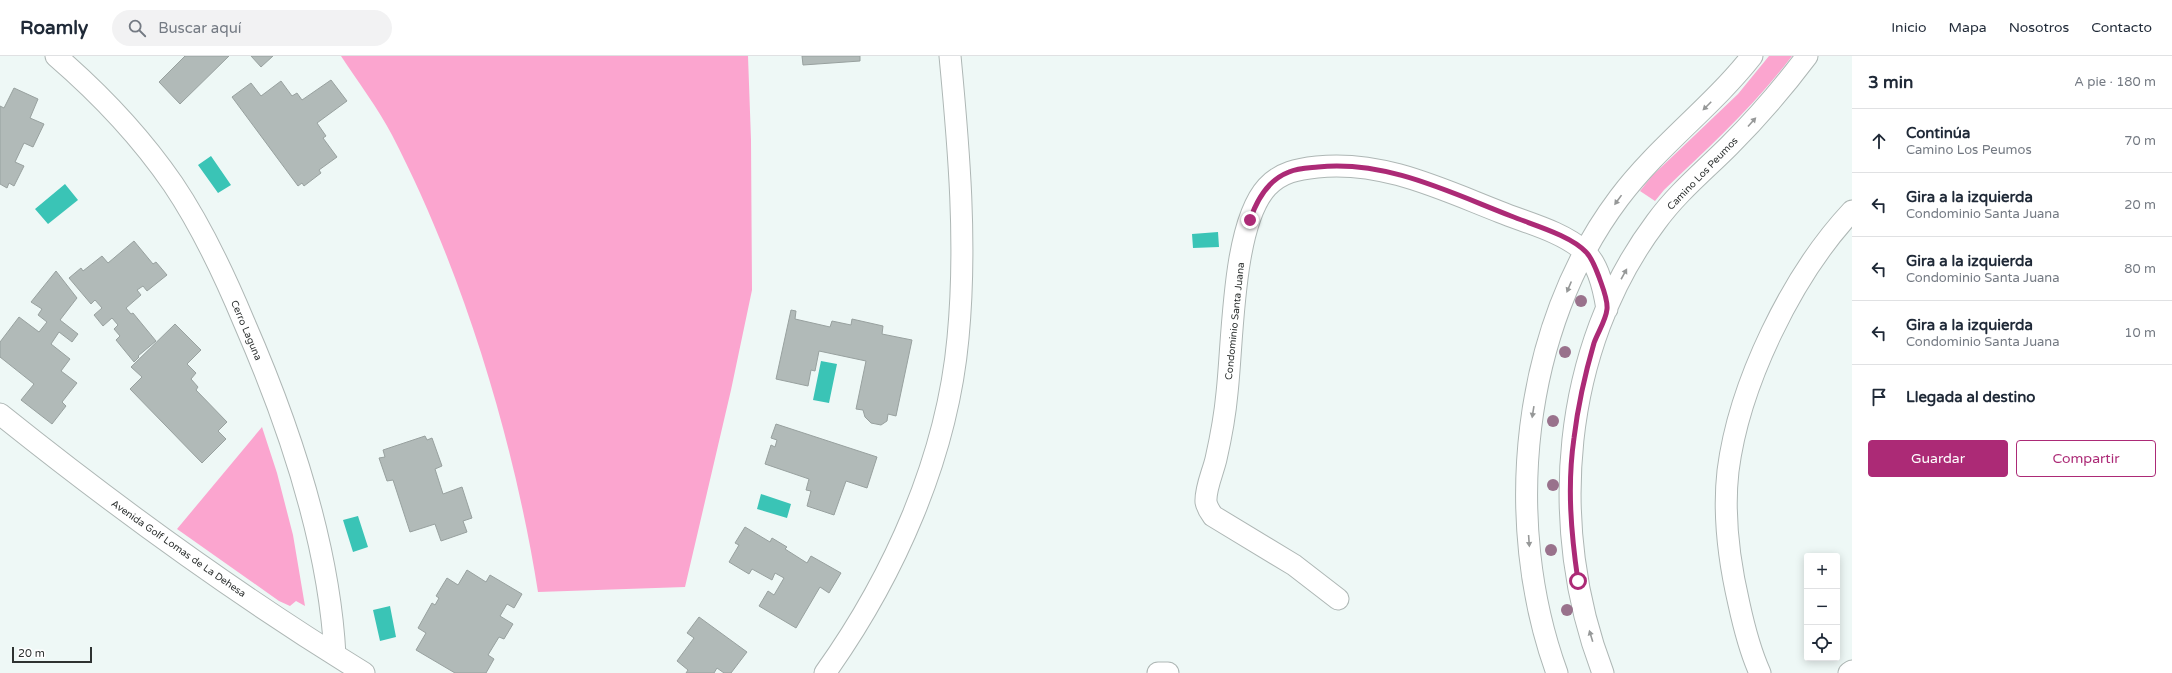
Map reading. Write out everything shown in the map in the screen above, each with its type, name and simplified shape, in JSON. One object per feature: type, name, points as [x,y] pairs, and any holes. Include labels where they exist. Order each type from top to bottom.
[{"type":"street","name":"Cerro Laguna","points":[[56,56],[102,98],[151,153],[193,214],[215,256],[272,391],[303,484],[330,603],[335,655]]},
{"type":"street","points":[[825,673],[838,654],[877,587],[898,547],[917,504],[932,461],[952,380],[958,338],[962,242],[957,134],[950,56]]},
{"type":"street","points":[[1557,673],[1543,628],[1535,588],[1526,506],[1527,465],[1531,424],[1543,363],[1562,304],[1586,252],[1610,211],[1640,172],[1711,103],[1752,56]]},
{"type":"street","name":"Camino Los Peumos","points":[[1603,673],[1587,625],[1578,581],[1572,538],[1570,505],[1573,446],[1578,406],[1595,341],[1607,309],[1625,270],[1656,222],[1695,178],[1750,124],[1807,56]]},
{"type":"street","name":"Condominio Santa Juana","points":[[1338,599],[1294,565],[1213,516],[1206,502],[1224,415],[1240,264],[1250,220],[1260,196],[1275,180],[1284,174],[1299,169],[1328,166],[1358,166],[1380,170],[1424,182],[1548,231],[1573,243],[1586,252],[1599,276],[1607,309]]},
{"type":"street","points":[[1760,673],[1744,627],[1735,586],[1729,543],[1726,500],[1733,444],[1748,391],[1784,311],[1820,249],[1852,211]]},
{"type":"street","name":"Avenida Golf Lomas de La Dehesa","points":[[0,414],[115,504],[191,559],[364,673]]},
{"type":"street","points":[[1158,673],[1168,673]]},
{"type":"shaded area","points":[[341,56],[748,56],[751,140],[752,290],[731,390],[685,587],[538,592],[528,534],[500,417],[483,358],[463,300],[418,188],[392,135]]},
{"type":"shaded area","points":[[1769,56],[1792,56],[1747,109],[1664,190],[1655,201],[1640,191],[1652,176],[1738,94]]},
{"type":"shaded area","points":[[262,427],[277,473],[293,535],[305,606],[296,601],[290,606],[279,601],[177,529]]},
{"type":"water","points":[[211,156],[231,185],[218,193],[198,165]]},
{"type":"water","points":[[65,184],[78,200],[48,224],[35,209]]},
{"type":"water","points":[[1218,232],[1219,247],[1193,248],[1192,234]]},
{"type":"water","points":[[821,361],[837,364],[829,403],[813,400]]},
{"type":"water","points":[[761,494],[791,504],[787,518],[757,509]]},
{"type":"water","points":[[358,516],[368,547],[353,552],[343,520]]},
{"type":"water","points":[[390,606],[396,637],[380,641],[373,610]]},
{"type":"building","points":[[185,56],[229,56],[180,104],[159,82]]},
{"type":"building","points":[[251,56],[273,56],[261,67]]},
{"type":"building","points":[[802,56],[860,56],[860,61],[803,65]]},
{"type":"building","points":[[331,80],[347,101],[317,123],[326,136],[323,138],[337,157],[319,170],[321,173],[304,186],[302,183],[298,186],[232,97],[251,83],[261,96],[281,81],[292,96],[297,93],[302,100]]},
{"type":"building","points":[[14,88],[38,99],[30,118],[44,124],[33,147],[24,143],[15,162],[24,166],[14,186],[9,183],[7,188],[0,184],[0,106],[4,108]]},
{"type":"building","points":[[134,241],[153,264],[156,262],[167,275],[147,291],[143,286],[137,290],[141,295],[126,308],[131,314],[133,313],[156,341],[138,356],[139,357],[134,362],[116,340],[120,336],[114,329],[118,325],[112,318],[103,326],[94,315],[102,308],[95,300],[91,304],[69,278],[81,268],[83,271],[102,256],[108,263]]},
{"type":"building","points":[[56,271],[77,298],[60,320],[78,334],[72,342],[59,332],[51,344],[70,359],[61,371],[77,383],[62,402],[66,406],[52,424],[21,400],[34,384],[0,357],[0,342],[19,317],[39,332],[47,322],[38,315],[42,309],[31,302]]},
{"type":"building","points":[[791,310],[796,311],[795,319],[830,327],[832,321],[851,325],[852,319],[883,326],[882,334],[912,340],[896,416],[888,414],[887,421],[881,425],[871,423],[865,417],[863,410],[856,409],[866,361],[819,351],[815,371],[811,370],[808,386],[776,379]]},
{"type":"building","points":[[175,324],[201,350],[187,364],[196,373],[191,379],[198,387],[196,390],[227,422],[218,431],[226,439],[202,463],[130,389],[142,377],[131,367]]},
{"type":"building","points":[[776,424],[877,457],[867,488],[846,481],[834,515],[807,506],[811,491],[806,490],[809,479],[765,464],[771,445],[775,447],[777,440],[771,438]]},
{"type":"building","points":[[425,436],[427,440],[432,438],[442,466],[435,469],[443,494],[462,487],[472,518],[463,521],[467,532],[441,541],[435,524],[410,532],[393,480],[387,481],[379,458],[385,457],[383,450]]},
{"type":"building","points":[[745,527],[770,542],[772,538],[787,547],[785,549],[807,563],[811,556],[841,573],[829,593],[820,587],[796,628],[759,606],[768,591],[774,595],[784,578],[775,573],[772,580],[752,569],[749,574],[729,562],[739,545],[735,543]]},
{"type":"building","points":[[467,570],[486,582],[490,575],[522,594],[514,608],[507,604],[500,616],[513,624],[504,639],[499,637],[488,655],[494,659],[486,673],[455,673],[416,650],[426,633],[418,628],[432,603],[435,605],[439,598],[436,596],[447,578],[458,585]]},
{"type":"building","points":[[699,617],[747,652],[731,673],[724,673],[717,668],[714,673],[686,673],[688,670],[677,661],[694,638],[687,633]]},
{"type":"route","points":[[1250,220],[1260,196],[1275,180],[1284,174],[1299,169],[1328,166],[1358,166],[1403,175],[1424,182],[1561,236],[1586,252],[1599,276],[1607,309],[1585,373],[1573,440],[1570,505],[1572,538],[1578,581]]}]
